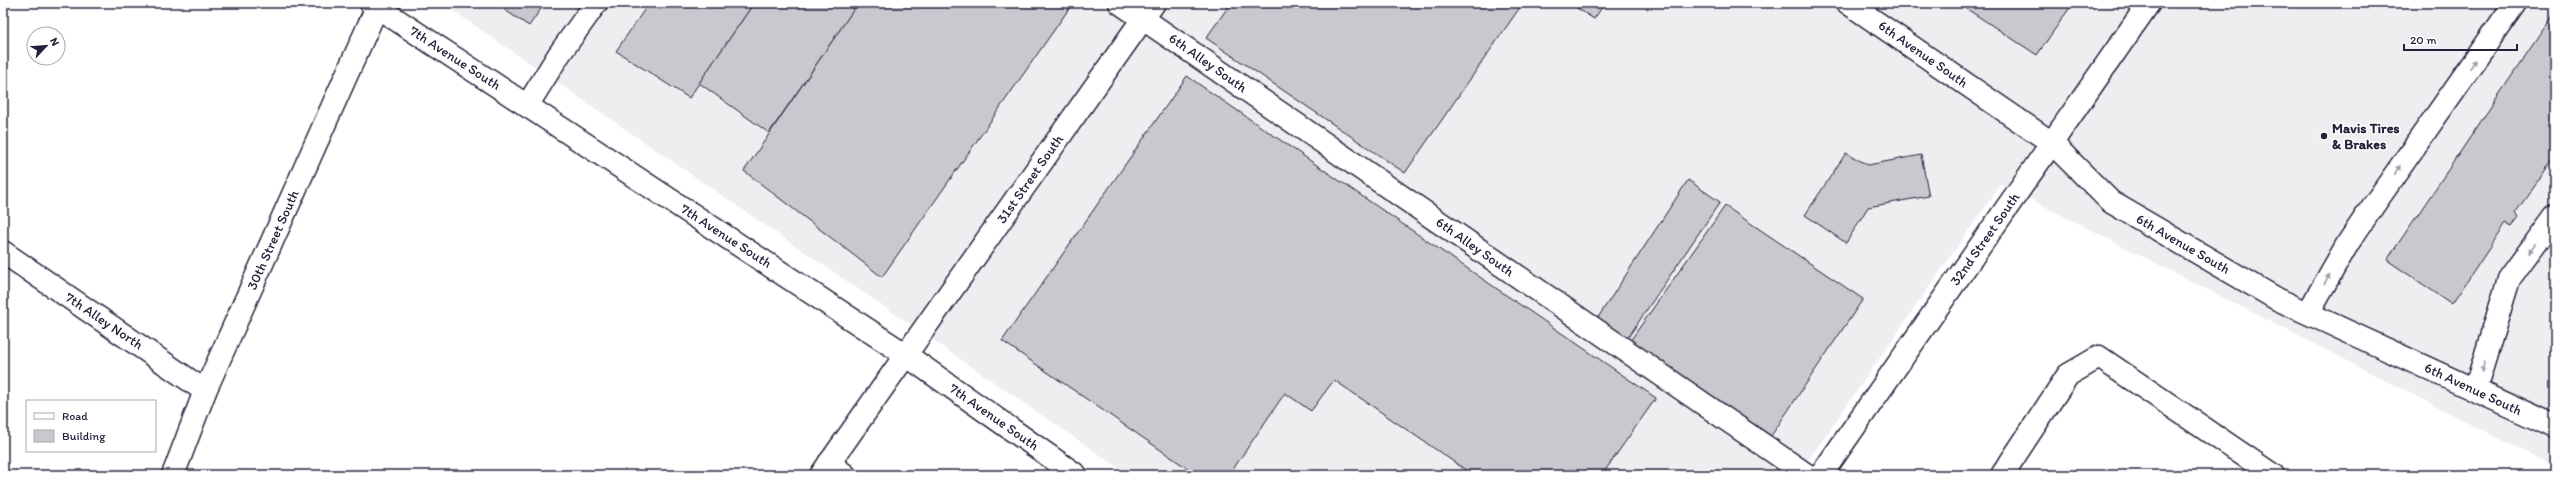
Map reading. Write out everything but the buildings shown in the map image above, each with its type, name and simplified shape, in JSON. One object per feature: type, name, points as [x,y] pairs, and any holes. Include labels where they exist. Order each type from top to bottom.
[{"type":"street","points":[[527,106],[558,56],[596,3]]},
{"type":"street","name":"6th Alley South","points":[[1120,3],[1149,11],[1807,475]]},
{"type":"street","name":"6th Avenue South","points":[[1848,3],[2052,143],[2111,202],[2277,299],[2555,426]]},
{"type":"street","name":"32nd Street South","points":[[1821,475],[2149,3]]},
{"type":"street","points":[[2308,313],[2348,243],[2372,206],[2515,3]]},
{"type":"street","name":"7th Avenue South","points":[[374,5],[906,355],[1076,475]]},
{"type":"street","name":"30th Street South","points":[[173,475],[205,391],[374,5]]},
{"type":"street","name":"31st Street South","points":[[832,471],[906,355],[1149,11]]},
{"type":"street","points":[[2475,390],[2509,279],[2555,216]]},
{"type":"street","name":"7th Alley North","points":[[3,252],[205,391]]},
{"type":"street","points":[[2002,475],[2068,375],[2100,357],[2274,475]]},
{"type":"shaded area","points":[[442,3],[2555,3],[2555,467],[2001,184],[1798,475],[1129,475]]},
{"type":"place","name":"Mavis Tires & Brakes","points":[[2324,136]]}]
